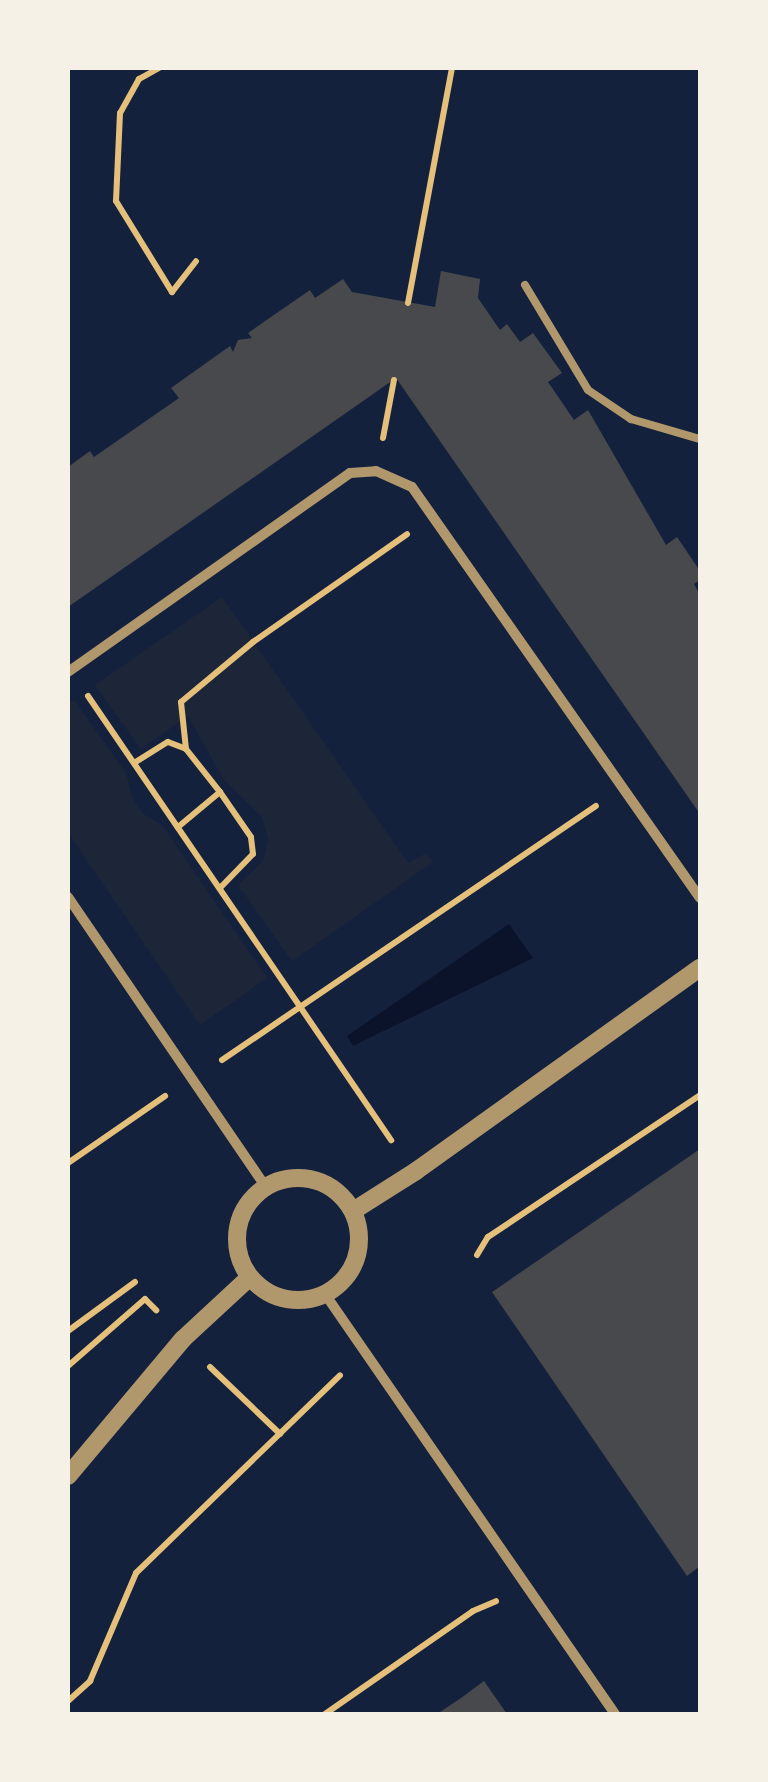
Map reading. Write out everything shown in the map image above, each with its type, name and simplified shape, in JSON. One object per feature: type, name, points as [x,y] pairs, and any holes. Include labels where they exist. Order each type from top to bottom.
[{"type":"street","points":[[69,671],[350,472],[376,471],[412,487],[700,898]]},
{"type":"street","points":[[68,897],[266,1187]]},
{"type":"street","points":[[353,1211],[416,1171],[700,968]]},
{"type":"street","points":[[284,1178],[324,1183],[353,1211],[359,1244],[354,1264],[325,1294],[305,1300],[284,1298],[250,1277],[240,1259],[236,1238],[250,1200],[284,1178]]},
{"type":"street","points":[[68,1476],[184,1339],[250,1277]]},
{"type":"street","points":[[325,1294],[615,1714]]},
{"type":"lane","points":[[526,285],[588,390],[631,419],[700,439]]},
{"type":"path","points":[[159,68],[139,79],[120,113],[116,202],[172,292],[196,261]]},
{"type":"path","points":[[408,302],[452,68]]},
{"type":"path","points":[[376,471],[394,380]]},
{"type":"path","points":[[186,749],[181,702],[253,642],[432,516]]},
{"type":"path","points":[[69,671],[391,1140]]},
{"type":"path","points":[[134,763],[168,742],[186,749],[220,792],[250,837],[253,854],[220,888]]},
{"type":"path","points":[[68,1163],[622,788]]},
{"type":"path","points":[[178,827],[220,792]]},
{"type":"path","points":[[477,1254],[488,1237],[700,1095]]},
{"type":"path","points":[[68,1331],[135,1282]]},
{"type":"path","points":[[68,1366],[145,1299],[156,1310]]},
{"type":"path","points":[[210,1367],[280,1434]]},
{"type":"path","points":[[68,1701],[90,1682],[136,1573],[344,1370]]},
{"type":"path","points":[[325,1714],[473,1610],[497,1600]]},
{"type":"shaded area","points":[[222,597],[408,863],[426,853],[433,862],[292,961],[238,885],[263,861],[268,839],[262,817],[224,780],[188,716],[141,749],[95,685]]},
{"type":"shaded area","points":[[74,700],[126,773],[131,795],[142,813],[162,825],[267,978],[200,1025],[68,833],[68,704]]},
{"type":"shaded area","points":[[509,924],[533,958],[353,1046],[347,1036]]},
{"type":"building","points":[[441,271],[480,279],[478,298],[500,330],[507,324],[520,342],[533,333],[562,373],[548,382],[574,420],[588,410],[666,545],[677,537],[700,571],[700,580],[694,584],[700,595],[700,814],[396,378],[68,607],[68,467],[90,451],[94,457],[179,398],[171,388],[230,346],[233,352],[238,340],[252,338],[248,333],[310,290],[315,298],[343,279],[352,292],[435,307]]},
{"type":"building","points":[[700,1149],[700,1566],[687,1576],[492,1292]]},
{"type":"building","points":[[484,1681],[507,1714],[437,1714],[461,1698]]}]
